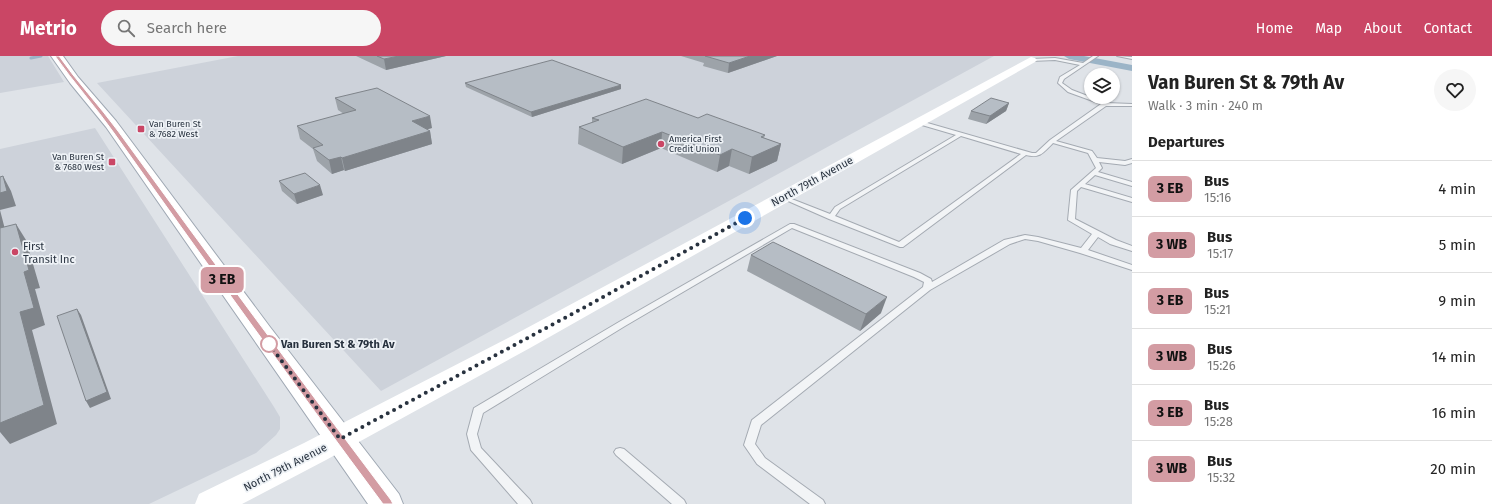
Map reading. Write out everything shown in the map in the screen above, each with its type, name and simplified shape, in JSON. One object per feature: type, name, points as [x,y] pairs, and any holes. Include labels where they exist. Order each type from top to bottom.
[{"type":"street","points":[[57,56],[74,80],[111,124],[261,333],[387,504]]},
{"type":"street","name":"North 79th Avenue","points":[[211,504],[340,439],[585,307],[1031,60]]},
{"type":"lane","points":[[1119,56],[1132,60]]},
{"type":"lane","points":[[1084,96],[1070,91],[1060,83],[1062,78],[1094,57]]},
{"type":"lane","points":[[1031,60],[1055,59],[1086,63]]},
{"type":"lane","points":[[917,122],[1024,154],[1032,155],[1038,154],[1052,141],[1105,104],[1132,105]]},
{"type":"lane","points":[[831,218],[837,208],[959,135]]},
{"type":"lane","points":[[1052,141],[1090,152],[1099,168],[1094,174],[1074,190],[1071,220],[1096,234],[1132,249]]},
{"type":"lane","points":[[782,198],[900,245],[1024,154]]},
{"type":"lane","points":[[1094,160],[1125,163],[1132,161]]},
{"type":"lane","points":[[1125,163],[1132,167]]},
{"type":"lane","points":[[1094,174],[1132,184]]},
{"type":"lane","points":[[1080,185],[1132,200]]},
{"type":"lane","points":[[526,504],[476,450],[472,434],[478,411],[642,311],[792,224],[917,275],[928,281],[927,288]]},
{"type":"lane","points":[[1083,251],[1096,234]]},
{"type":"lane","points":[[819,504],[761,462],[749,445],[756,423],[927,288],[1007,242],[1016,238],[1025,237],[1038,238],[1083,251],[1132,268]]},
{"type":"lane","points":[[620,452],[680,504]]},
{"type":"shaded area","points":[[0,56],[48,56],[64,82],[0,93]]},
{"type":"shaded area","points":[[238,56],[994,56],[381,391],[97,83]]},
{"type":"shaded area","points":[[95,128],[274,407],[280,417],[280,429],[276,435],[256,453],[149,504],[0,504],[0,149]]},
{"type":"building","points":[[377,56],[399,56],[384,59]]},
{"type":"building","points":[[705,56],[750,56],[729,63]]},
{"type":"building","points":[[552,60],[621,85],[531,112],[465,83]]},
{"type":"building","points":[[377,88],[430,116],[412,121],[430,131],[342,158],[329,160],[313,148],[323,145],[297,126],[356,110],[335,98]]},
{"type":"building","points":[[991,98],[1009,103],[990,116],[971,111]]},
{"type":"building","points":[[646,99],[698,118],[707,114],[765,135],[761,137],[781,144],[752,157],[732,149],[720,155],[662,132],[623,147],[579,127],[599,120],[592,118]]},
{"type":"building","points":[[305,173],[320,185],[294,194],[279,181]]},
{"type":"building","points":[[3,176],[7,191],[0,193],[0,177]]},
{"type":"building","points":[[16,224],[29,270],[24,272],[34,308],[20,312],[44,405],[0,423],[0,228]]},
{"type":"building","points":[[773,242],[887,297],[866,314],[751,255]]},
{"type":"building","points":[[77,309],[107,392],[86,401],[57,316]]},
{"type":"waterway","points":[[31,58],[41,56]]},
{"type":"waterway","points":[[1069,56],[1132,68]]},
{"type":"bus line","points":[[57,56],[74,80],[111,124],[261,333],[387,504]]},
{"type":"place","name":"Van Buren St & 7682 West","points":[[141,129]]},
{"type":"place","name":"America First Credit Union","points":[[661,144]]},
{"type":"place","name":"Van Buren St & 7680 West","points":[[112,162]]},
{"type":"place","name":"First Transit Inc","points":[[15,252]]},
{"type":"place","name":"Van Buren St & 79th Av","points":[[269,344]]},
{"type":"route","points":[[269,344],[340,439],[585,307],[745,218]]}]
